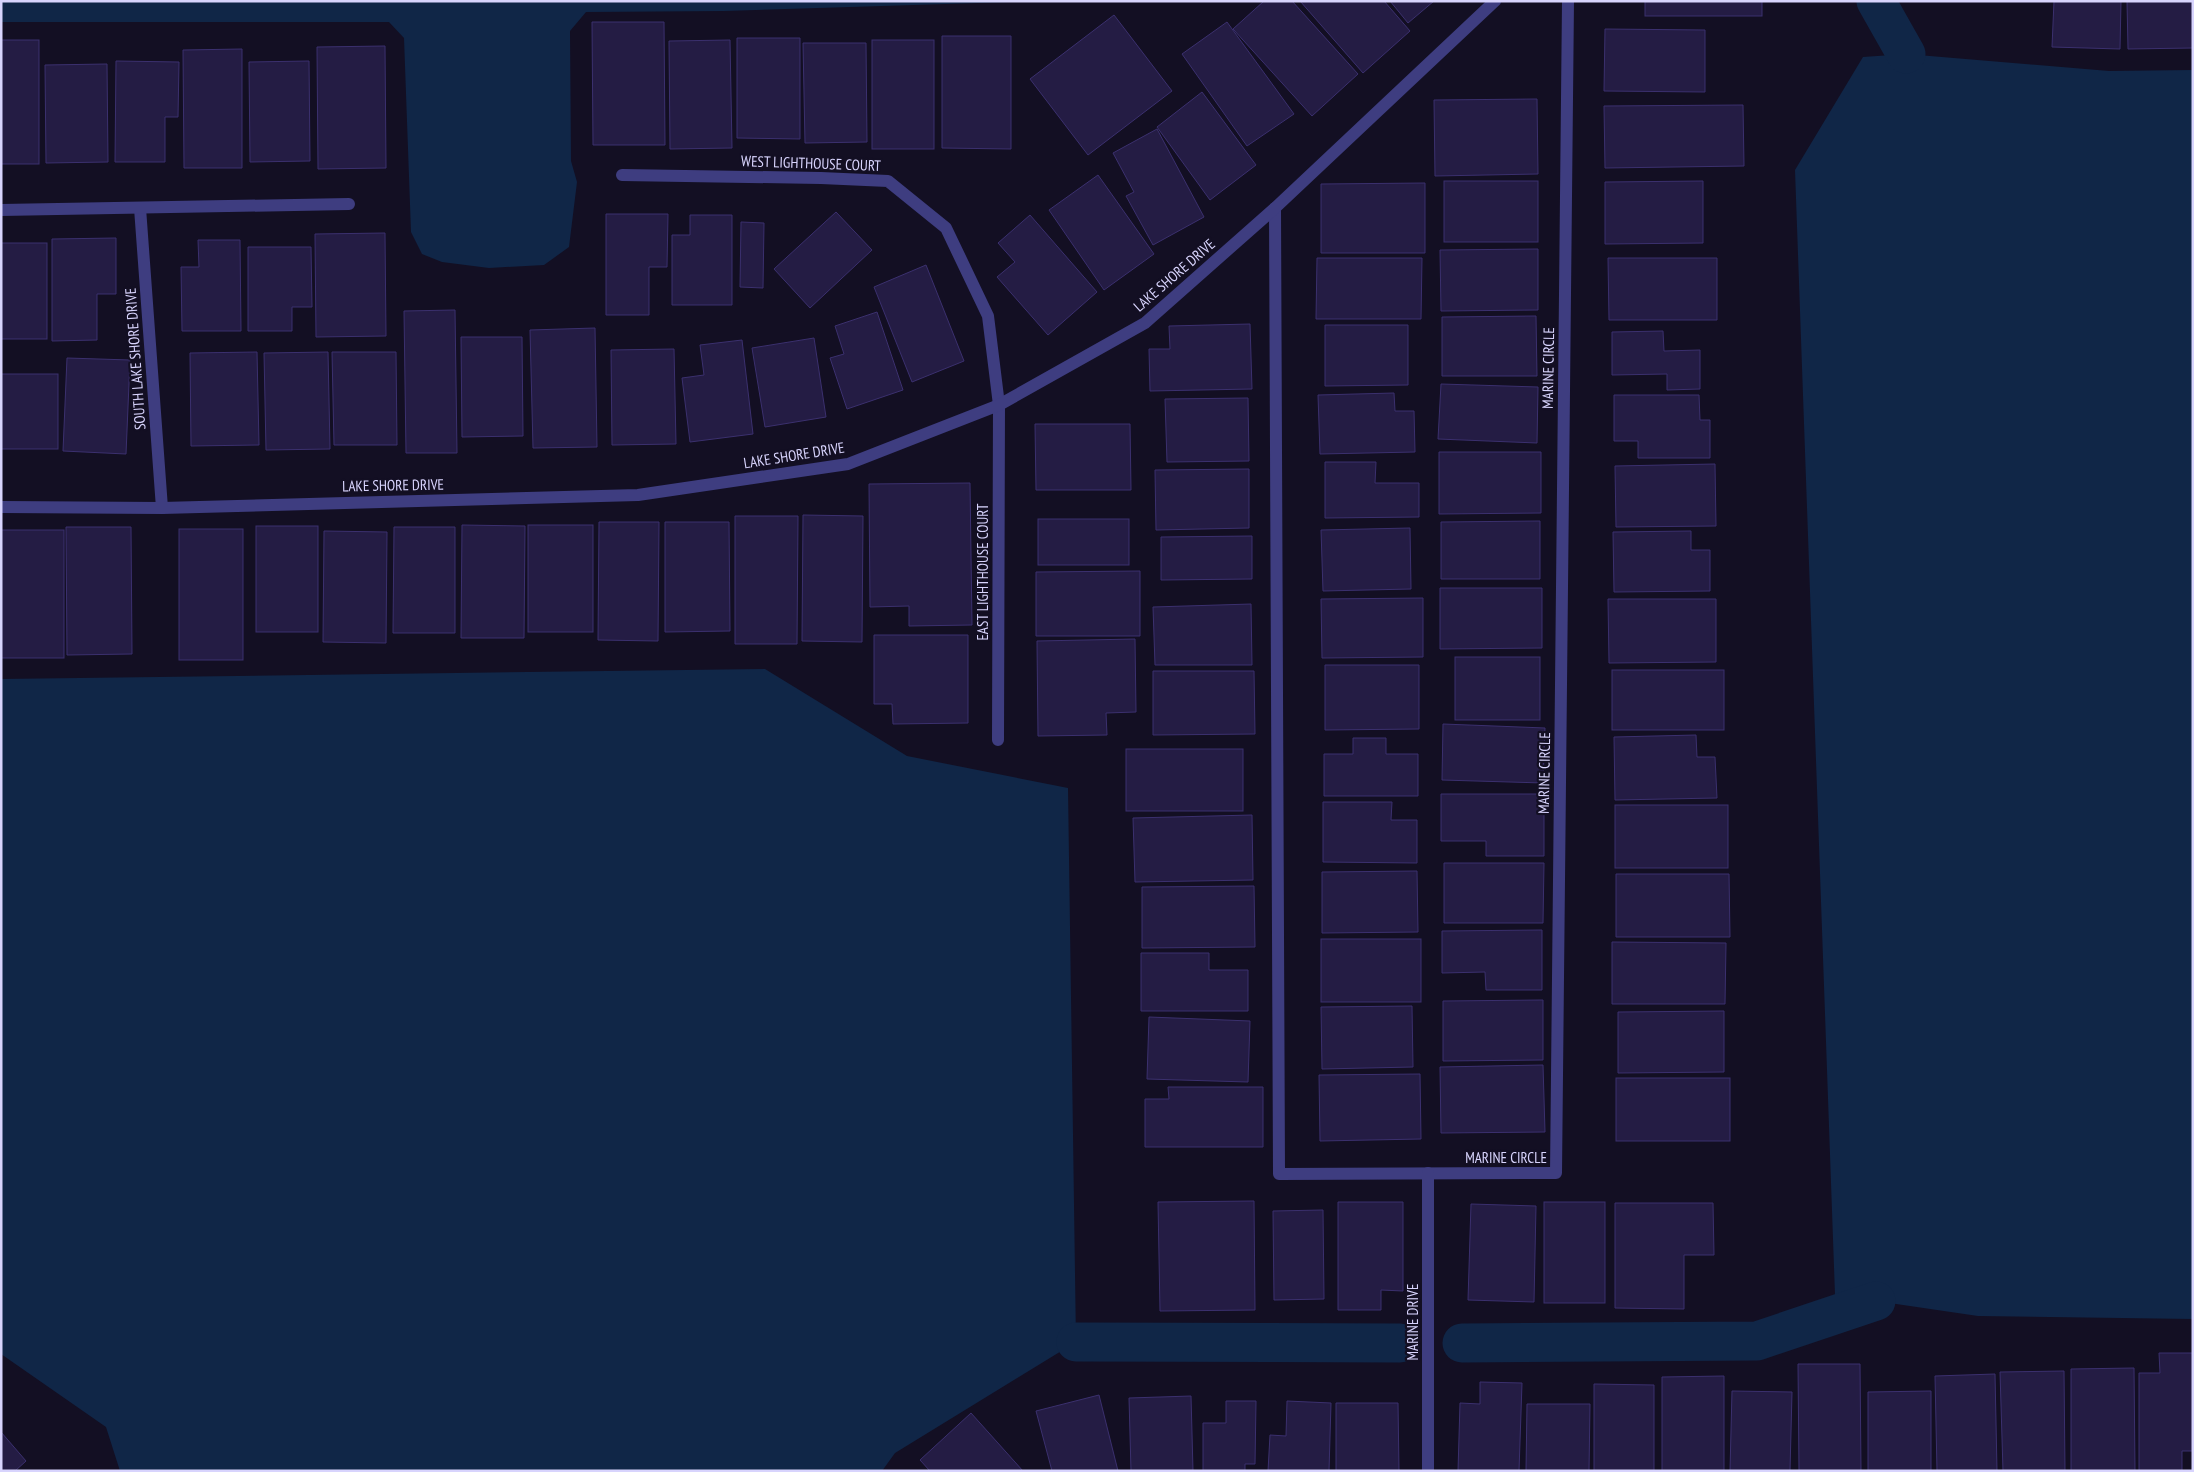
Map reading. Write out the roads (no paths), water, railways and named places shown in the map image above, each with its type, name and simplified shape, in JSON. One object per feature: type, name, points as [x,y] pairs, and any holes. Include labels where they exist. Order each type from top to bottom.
[{"type":"street","name":"LAKE SHORE DRIVE","points":[[1,507],[162,508],[638,495],[848,464],[999,405],[1144,324],[1276,208],[1494,1]]},
{"type":"street","name":"MARINE CIRCLE","points":[[1276,208],[1279,1174],[1556,1174],[1568,1]]},
{"type":"street","name":"WEST LIGHTHOUSE COURT","points":[[622,175],[888,181],[946,228],[988,316],[999,405]]},
{"type":"street","points":[[1,210],[349,204]]},
{"type":"street","name":"SOUTH LAKE SHORE DRIVE","points":[[140,208],[162,508]]},
{"type":"street","name":"EAST LIGHTHOUSE COURT","points":[[998,740],[999,405]]},
{"type":"street","name":"MARINE DRIVE","points":[[1428,1174],[1428,1471]]},
{"type":"water","points":[[1,1],[1045,1],[724,11],[586,12],[570,31],[571,161],[577,182],[569,247],[544,265],[489,268],[442,262],[422,254],[411,232],[404,38],[389,22],[1,22]]},
{"type":"water","points":[[1906,54],[2109,71],[2193,70],[2193,1319],[1978,1316],[1835,1295],[1795,170],[1863,57]]},
{"type":"water","points":[[765,669],[907,756],[1068,788],[1076,1342],[895,1453],[882,1471],[120,1471],[106,1427],[1,1354],[1,679]]},
{"type":"waterway","points":[[1876,1],[1906,54]]},
{"type":"waterway","points":[[1462,1343],[1757,1341],[1876,1301]]},
{"type":"waterway","points":[[1076,1342],[1400,1343]]}]
